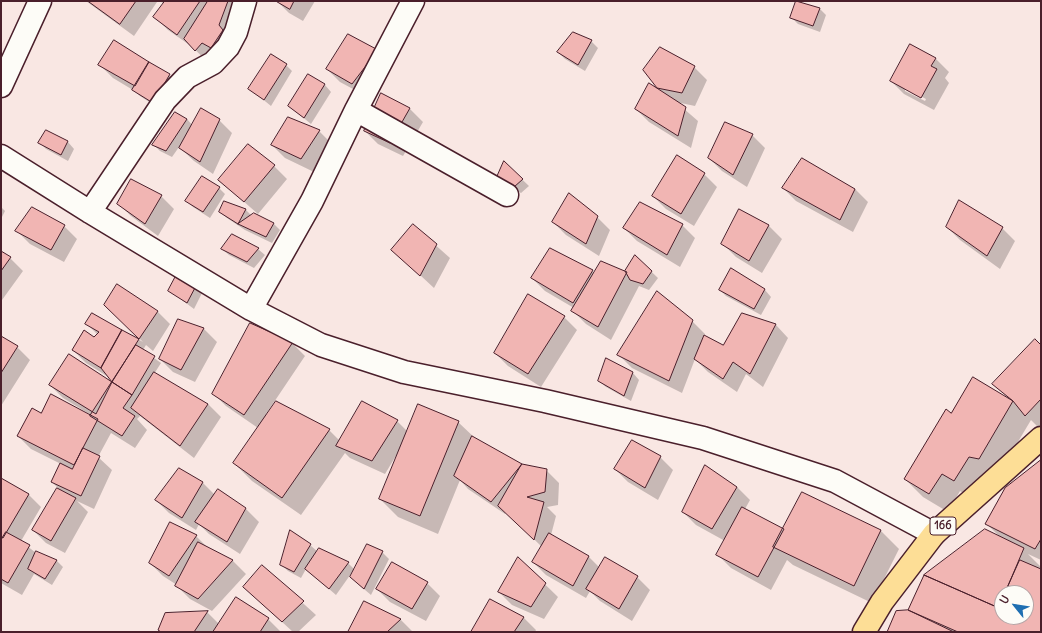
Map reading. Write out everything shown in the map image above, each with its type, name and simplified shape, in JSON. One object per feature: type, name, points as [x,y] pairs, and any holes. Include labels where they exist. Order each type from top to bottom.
[{"type":"main road","name":"166","points":[[864,632],[882,602],[934,534],[1041,438]]},
{"type":"street","points":[[1,86],[40,1]]},
{"type":"street","points":[[90,212],[165,100],[187,77],[212,62],[228,48],[236,32],[245,1]]},
{"type":"street","points":[[251,309],[312,201],[356,110],[413,1]]},
{"type":"street","points":[[356,110],[507,195]]},
{"type":"street","points":[[1,156],[90,212],[251,309],[321,345],[404,372],[545,400],[703,438],[835,481],[934,534]]},
{"type":"building","points":[[88,1],[136,1],[120,24]]},
{"type":"building","points":[[165,1],[200,1],[177,35],[153,17]]},
{"type":"building","points":[[208,1],[228,1],[219,25],[223,30],[211,48],[202,43],[195,51],[184,39]]},
{"type":"building","points":[[276,1],[294,1],[290,9]]},
{"type":"building","points":[[796,1],[820,8],[813,26],[790,18]]},
{"type":"building","points":[[573,32],[592,40],[578,65],[557,52]]},
{"type":"building","points":[[348,34],[378,50],[352,84],[326,69]]},
{"type":"building","points":[[114,40],[149,62],[135,86],[98,65]]},
{"type":"building","points":[[910,44],[936,58],[931,66],[937,69],[921,98],[890,81]]},
{"type":"building","points":[[660,47],[695,66],[682,93],[657,88],[643,70]]},
{"type":"building","points":[[271,54],[287,64],[264,100],[248,89]]},
{"type":"building","points":[[149,62],[170,74],[153,103],[132,90]]},
{"type":"building","points":[[308,74],[325,84],[304,118],[288,106]]},
{"type":"building","points":[[649,83],[686,107],[678,136],[635,109]]},
{"type":"building","points":[[381,93],[410,108],[390,143],[364,131]]},
{"type":"building","points":[[201,108],[220,119],[200,162],[179,148]]},
{"type":"building","points":[[175,112],[187,119],[166,151],[152,145]]},
{"type":"building","points":[[288,117],[320,130],[301,159],[271,145]]},
{"type":"building","points":[[725,122],[753,134],[733,175],[708,158]]},
{"type":"building","points":[[46,130],[68,141],[61,155],[38,143]]},
{"type":"building","points":[[248,144],[275,165],[244,202],[218,180]]},
{"type":"building","points":[[677,155],[705,173],[681,214],[652,196]]},
{"type":"building","points":[[802,158],[855,189],[840,220],[782,188]]},
{"type":"building","points":[[504,161],[523,179],[514,187],[497,177]]},
{"type":"building","points":[[202,176],[220,187],[203,212],[185,201]]},
{"type":"building","points":[[131,179],[162,195],[145,224],[117,204]]},
{"type":"building","points":[[569,193],[598,216],[586,244],[552,222]]},
{"type":"building","points":[[959,200],[1003,227],[987,256],[946,227]]},
{"type":"building","points":[[224,201],[246,209],[238,224],[219,212]]},
{"type":"building","points":[[640,202],[683,224],[667,255],[623,228]]},
{"type":"building","points":[[32,207],[65,225],[51,250],[15,231]]},
{"type":"building","points":[[739,209],[769,225],[749,261],[721,244]]},
{"type":"building","points":[[254,213],[274,223],[266,237],[238,224]]},
{"type":"building","points":[[413,224],[437,244],[420,276],[391,250]]},
{"type":"building","points":[[232,234],[259,248],[247,262],[221,249]]},
{"type":"building","points":[[550,248],[593,270],[573,303],[531,278]]},
{"type":"building","points":[[1,251],[11,257],[1,271]]},
{"type":"building","points":[[635,255],[652,271],[643,284],[630,280],[625,271]]},
{"type":"building","points":[[601,261],[627,272],[598,327],[571,311]]},
{"type":"building","points":[[731,268],[765,289],[754,309],[719,290]]},
{"type":"building","points":[[177,274],[197,284],[187,303],[168,291]]},
{"type":"building","points":[[117,284],[158,311],[139,339],[104,305]]},
{"type":"building","points":[[657,291],[693,320],[669,381],[617,355]]},
{"type":"building","points":[[528,294],[565,316],[528,374],[494,353]]},
{"type":"building","points":[[92,313],[122,330],[101,368],[72,350],[84,330],[94,337],[99,332],[85,324]]},
{"type":"building","points":[[742,313],[776,324],[750,374],[733,362],[723,379],[694,359],[704,335],[723,345]]},
{"type":"building","points":[[178,319],[204,328],[181,370],[159,359]]},
{"type":"building","points":[[250,323],[293,342],[244,415],[212,394]]},
{"type":"building","points":[[122,330],[139,339],[112,382],[101,368]]},
{"type":"building","points":[[1,336],[18,346],[1,373]]},
{"type":"building","points":[[1035,339],[1041,345],[1041,399],[1025,416],[1013,401],[992,384]]},
{"type":"building","points":[[136,345],[155,356],[132,395],[112,382]]},
{"type":"building","points":[[69,354],[112,382],[96,414],[49,385]]},
{"type":"building","points":[[606,358],[633,372],[624,396],[598,381]]},
{"type":"building","points":[[154,372],[208,404],[180,446],[131,408]]},
{"type":"building","points":[[973,377],[1013,401],[979,459],[969,457],[954,481],[942,474],[929,494],[904,479],[946,409],[951,413]]},
{"type":"building","points":[[112,382],[132,395],[123,408],[135,416],[122,436],[90,416]]},
{"type":"building","points":[[51,394],[98,419],[74,465],[17,436],[32,408],[41,413]]},
{"type":"building","points":[[276,401],[330,429],[282,498],[233,463]]},
{"type":"building","points":[[362,401],[398,420],[372,461],[336,446]]},
{"type":"building","points":[[418,404],[459,421],[420,516],[379,499]]},
{"type":"building","points":[[472,436],[522,464],[491,502],[454,476]]},
{"type":"building","points":[[632,440],[661,456],[645,488],[614,469]]},
{"type":"building","points":[[83,448],[100,456],[81,496],[51,482],[60,463],[72,469]]},
{"type":"building","points":[[1041,460],[1041,539],[1035,549],[985,524],[1005,488]]},
{"type":"building","points":[[522,464],[547,469],[545,492],[527,497],[544,502],[534,540],[498,506]]},
{"type":"building","points":[[705,465],[737,487],[712,529],[682,512]]},
{"type":"building","points":[[179,468],[203,482],[182,518],[155,500]]},
{"type":"building","points":[[1,478],[29,494],[3,538],[1,537]]},
{"type":"building","points":[[57,488],[76,498],[51,541],[32,530]]},
{"type":"building","points":[[218,489],[246,508],[227,542],[195,522]]},
{"type":"building","points":[[802,492],[881,530],[854,586],[773,547]]},
{"type":"building","points":[[742,507],[784,529],[758,577],[716,555]]},
{"type":"building","points":[[170,522],[197,535],[169,576],[149,563]]},
{"type":"building","points":[[985,529],[1024,548],[1008,585],[994,585],[994,606],[924,575]]},
{"type":"building","points":[[290,530],[311,544],[294,572],[280,565]]},
{"type":"building","points":[[6,532],[30,545],[8,583],[1,579],[1,540]]},
{"type":"building","points":[[549,533],[589,556],[573,586],[532,562]]},
{"type":"building","points":[[198,542],[233,560],[198,599],[175,586]]},
{"type":"building","points":[[367,544],[383,551],[364,589],[350,577]]},
{"type":"building","points":[[319,548],[349,562],[329,589],[305,569]]},
{"type":"building","points":[[36,551],[57,560],[45,579],[28,569]]},
{"type":"building","points":[[518,557],[546,583],[531,607],[498,592]]},
{"type":"building","points":[[605,557],[638,576],[619,609],[586,589]]},
{"type":"building","points":[[1020,560],[1041,569],[1041,632],[958,632],[908,610],[924,575],[994,606],[994,625],[1034,625],[1034,585],[1009,585]]},
{"type":"building","points":[[392,562],[428,582],[412,609],[376,589]]},
{"type":"building","points":[[262,565],[304,601],[282,622],[243,587]]},
{"type":"building","points":[[236,597],[269,618],[260,632],[213,632]]},
{"type":"building","points":[[490,599],[524,617],[514,632],[471,632]]},
{"type":"building","points":[[364,601],[401,619],[387,632],[348,632]]},
{"type":"building","points":[[908,610],[954,632],[887,632],[896,611]]},
{"type":"building","points":[[208,611],[194,632],[161,632],[158,630],[165,613]]}]
